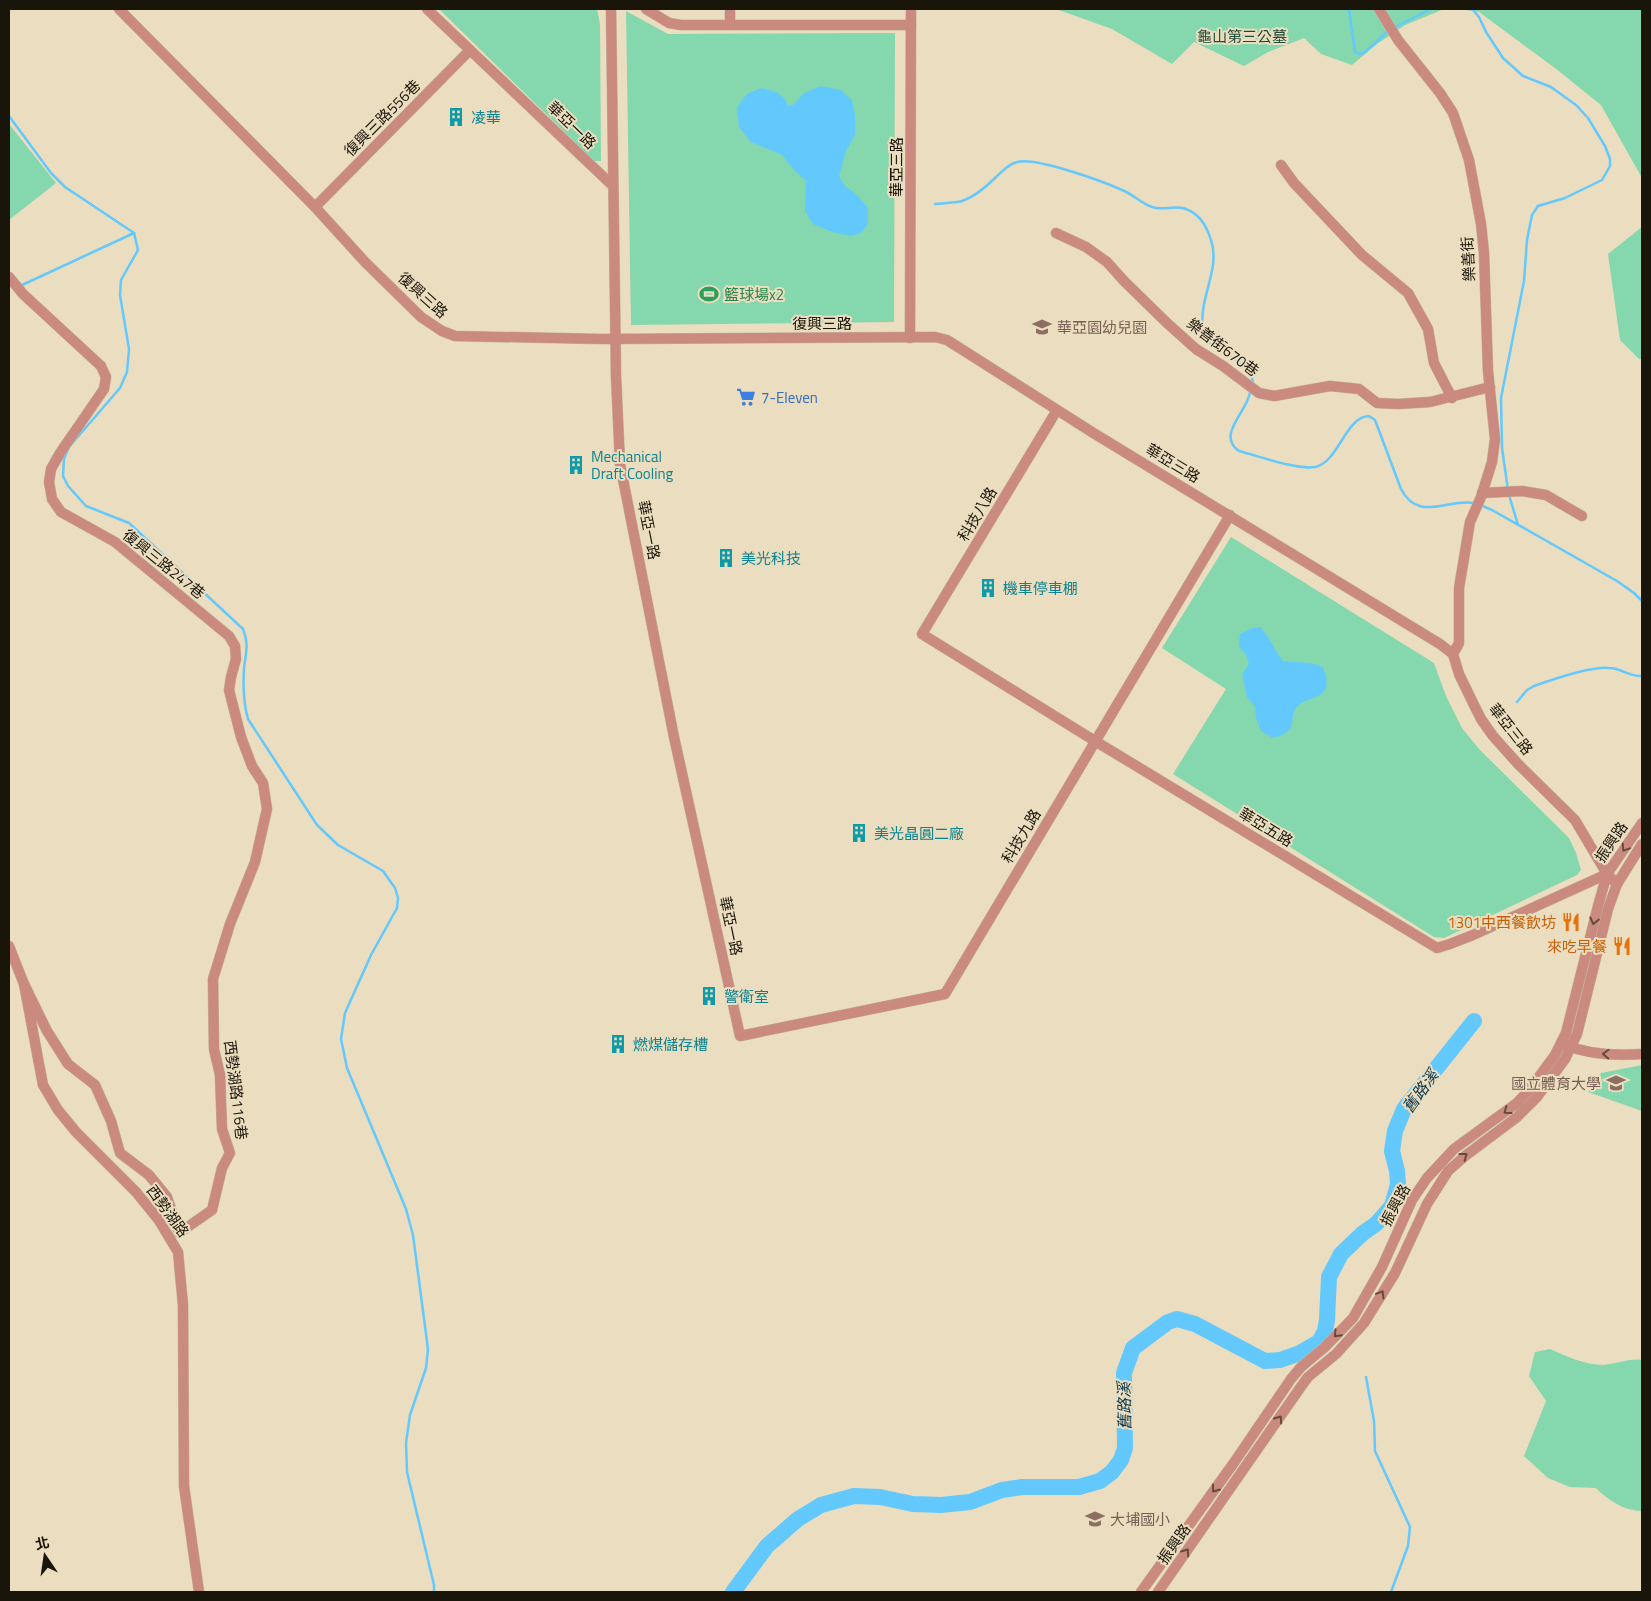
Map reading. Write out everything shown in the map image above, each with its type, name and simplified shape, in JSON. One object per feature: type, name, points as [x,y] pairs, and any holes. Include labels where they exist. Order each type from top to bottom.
[{"type":"street","name":"復興三路","points":[[119,9],[315,207],[365,262],[422,317],[442,331],[455,336],[616,339],[910,338]]},
{"type":"street","name":"華亞一路","points":[[427,9],[613,186],[620,464],[674,737],[740,1036]]},
{"type":"street","points":[[611,9],[613,186]]},
{"type":"street","points":[[646,9],[669,23],[681,25],[911,25]]},
{"type":"street","points":[[730,9],[730,24]]},
{"type":"street","name":"華亞三路","points":[[911,9],[910,338],[947,340],[1057,410],[1431,639],[1452,654],[1459,674],[1481,719],[1493,736],[1518,764],[1575,820],[1607,874],[1617,884]]},
{"type":"street","name":"樂善街","points":[[1379,9],[1398,40],[1440,93],[1452,113],[1469,160],[1481,224],[1490,387],[1495,439],[1492,462],[1470,522],[1459,588],[1459,643],[1452,654]]},
{"type":"street","name":"復興三路556巷","points":[[315,207],[470,50]]},
{"type":"street","points":[[1280,165],[1294,183],[1362,255],[1408,293],[1428,329],[1434,363],[1452,398]]},
{"type":"street","name":"樂善街670巷","points":[[1056,233],[1086,247],[1107,262],[1152,309],[1196,349],[1224,366],[1259,393],[1274,396],[1330,386],[1359,389],[1377,403],[1430,402],[1490,387]]},
{"type":"street","name":"復興三路247巷","points":[[11,279],[23,294],[101,366],[106,378],[104,389],[51,469],[49,482],[52,500],[62,512],[115,542],[229,636],[235,646]]},
{"type":"street","name":"科技八路","points":[[922,634],[1057,410]]},
{"type":"street","points":[[1481,495],[1522,491],[1546,495],[1582,516]]},
{"type":"street","name":"科技九路","points":[[740,1036],[945,994],[1230,515]]},
{"type":"street","name":"華亞五路","points":[[922,634],[1095,742],[1437,948],[1473,935],[1607,874]]},
{"type":"street","name":"西勢湖路116巷","points":[[24,984],[47,1031],[68,1064],[95,1085],[111,1121],[120,1152],[149,1175],[167,1197],[179,1233],[212,1210],[222,1168],[230,1153],[222,1128],[220,1075],[214,1049],[213,979],[230,924],[255,862],[267,809],[263,783],[252,766],[241,737],[229,690],[236,659],[235,646]]},
{"type":"street","name":"振興路","points":[[1141,1592],[1233,1464],[1291,1379],[1301,1367],[1353,1318],[1382,1267],[1412,1200],[1427,1178],[1454,1149],[1517,1103],[1542,1073],[1566,1033],[1607,874],[1642,823]]},
{"type":"street","name":"振興路","points":[[1158,1592],[1308,1377],[1336,1354],[1364,1323],[1394,1273],[1427,1204],[1448,1172],[1464,1156],[1517,1118],[1537,1097],[1552,1077],[1577,1034],[1608,909],[1617,884],[1642,844]]},
{"type":"street","name":"西勢湖路","points":[[9,946],[24,984],[43,1085],[58,1110],[76,1132],[148,1206],[178,1252],[184,1335],[184,1486],[199,1592]]},
{"type":"street","points":[[1560,1043],[1595,1054],[1642,1054]]},
{"type":"green space","points":[[439,9],[597,9],[600,24],[601,161],[594,161]]},
{"type":"green space","name":"龜山第三公墓","points":[[1056,9],[1444,9],[1405,25],[1377,44],[1352,65],[1321,54],[1304,38],[1268,52],[1244,66],[1194,42],[1172,64],[1112,29]]},
{"type":"green space","points":[[1459,9],[1642,9],[1642,178],[1601,105],[1555,68],[1479,12]]},
{"type":"green space","points":[[626,11],[668,34],[895,33],[894,322],[631,325]]},
{"type":"green space","points":[[9,124],[56,183],[9,220]]},
{"type":"green space","points":[[1642,227],[1642,359],[1639,359],[1620,340],[1608,254]]},
{"type":"green space","points":[[1231,537],[1434,663],[1446,696],[1462,728],[1479,749],[1569,838],[1581,870],[1577,875],[1444,938],[1434,937],[1173,774],[1226,689],[1162,648]]},
{"type":"green space","points":[[1642,1065],[1642,1111],[1588,1092],[1601,1073]]},
{"type":"green space","points":[[1550,1349],[1576,1360],[1596,1365],[1642,1360],[1642,1511],[1635,1511],[1617,1504],[1596,1488],[1570,1487],[1548,1478],[1524,1456],[1546,1401],[1529,1376],[1535,1352]]},
{"type":"water","points":[[821,86],[841,90],[852,100],[855,116],[855,135],[846,151],[839,176],[845,186],[856,194],[868,208],[868,224],[861,233],[851,236],[832,232],[813,224],[805,211],[806,181],[782,155],[751,142],[739,127],[737,107],[747,94],[762,88],[777,92],[784,98],[788,106],[793,105],[804,93]]},
{"type":"water","points":[[1260,627],[1283,661],[1311,663],[1323,667],[1327,685],[1322,693],[1300,704],[1293,714],[1291,727],[1288,731],[1273,738],[1261,731],[1256,718],[1255,707],[1247,697],[1242,674],[1249,664],[1246,655],[1239,646],[1240,634]]},
{"type":"waterway","points":[[1349,9],[1355,52],[1361,54],[1365,52],[1388,31]]},
{"type":"waterway","points":[[1393,28],[1431,9]]},
{"type":"waterway","points":[[1472,9],[1479,17],[1486,32],[1503,58],[1523,76],[1551,87],[1576,105],[1588,118],[1605,146],[1610,159],[1610,166],[1602,180],[1565,198],[1538,206],[1532,215],[1527,240],[1524,281],[1501,398],[1502,448],[1508,490]]},
{"type":"waterway","points":[[9,116],[51,173],[65,187],[134,233],[138,250],[121,280],[120,295],[129,349],[127,372],[120,388],[69,447],[64,459],[63,476],[68,486],[86,506],[129,523],[243,629],[246,644],[244,694],[248,719],[317,825],[338,845],[383,871],[395,888],[398,898],[397,908],[371,955],[345,1013],[341,1039],[347,1068],[406,1209],[413,1235],[428,1349],[426,1368],[410,1415],[406,1443],[407,1472],[434,1585],[434,1592]]},
{"type":"waterway","points":[[935,204],[959,202],[967,199],[976,194],[1011,164],[1026,161],[1053,166],[1100,181],[1126,192],[1152,207],[1178,207],[1189,210],[1198,216],[1205,226],[1210,236],[1213,251],[1212,273],[1202,318],[1203,329],[1207,339],[1213,346],[1246,368],[1251,375],[1253,385]]},
{"type":"waterway","points":[[20,286],[134,233]]},
{"type":"waterway","points":[[1251,390],[1247,402],[1232,429],[1231,440],[1239,451],[1288,465],[1315,467],[1330,457],[1354,424],[1361,418],[1369,416],[1375,420],[1401,489],[1408,499],[1416,505],[1425,507],[1464,502],[1475,503]]},
{"type":"waterway","points":[[1509,495],[1518,525]]},
{"type":"waterway","points":[[1480,505],[1617,581],[1642,601]]},
{"type":"waterway","points":[[1517,702],[1527,690],[1534,686],[1582,671],[1609,668],[1642,676]]},
{"type":"waterway","name":"舊路溪","points":[[733,1592],[767,1546],[798,1519],[821,1505],[854,1496],[880,1497],[913,1504],[941,1505],[970,1502],[1002,1490],[1022,1487],[1079,1487],[1100,1481],[1112,1472],[1121,1460],[1125,1448],[1124,1373],[1133,1348],[1168,1322],[1177,1319],[1195,1324],[1265,1361],[1280,1360],[1300,1353],[1319,1342],[1325,1331],[1327,1320],[1329,1277],[1341,1254],[1363,1233],[1376,1224],[1392,1206],[1398,1184],[1392,1151],[1395,1131],[1404,1109],[1474,1021]]},
{"type":"waterway","points":[[1366,1377],[1374,1421],[1375,1451],[1410,1527],[1408,1546],[1391,1592]]},
{"type":"place","name":"凌華","points":[[456,117]]},
{"type":"place","name":"籃球場x2","points":[[709,294]]},
{"type":"place","name":"華亞園幼兒園","points":[[1042,327]]},
{"type":"place","name":"7-Eleven","points":[[746,397]]},
{"type":"place","name":"Mechanical Draft Cooling","points":[[576,465]]},
{"type":"place","name":"美光科技","points":[[726,558]]},
{"type":"place","name":"機車停車棚","points":[[988,588]]},
{"type":"place","name":"美光晶圓二廠","points":[[859,833]]},
{"type":"place","name":"1301中西餐飲坊","points":[[1571,922]]},
{"type":"place","name":"來吃早餐","points":[[1622,946]]},
{"type":"place","name":"警衛室","points":[[709,996]]},
{"type":"place","name":"燃煤儲存槽","points":[[618,1044]]},
{"type":"place","name":"國立體育大學","points":[[1616,1083]]},
{"type":"place","name":"大埔國小","points":[[1095,1519]]}]
